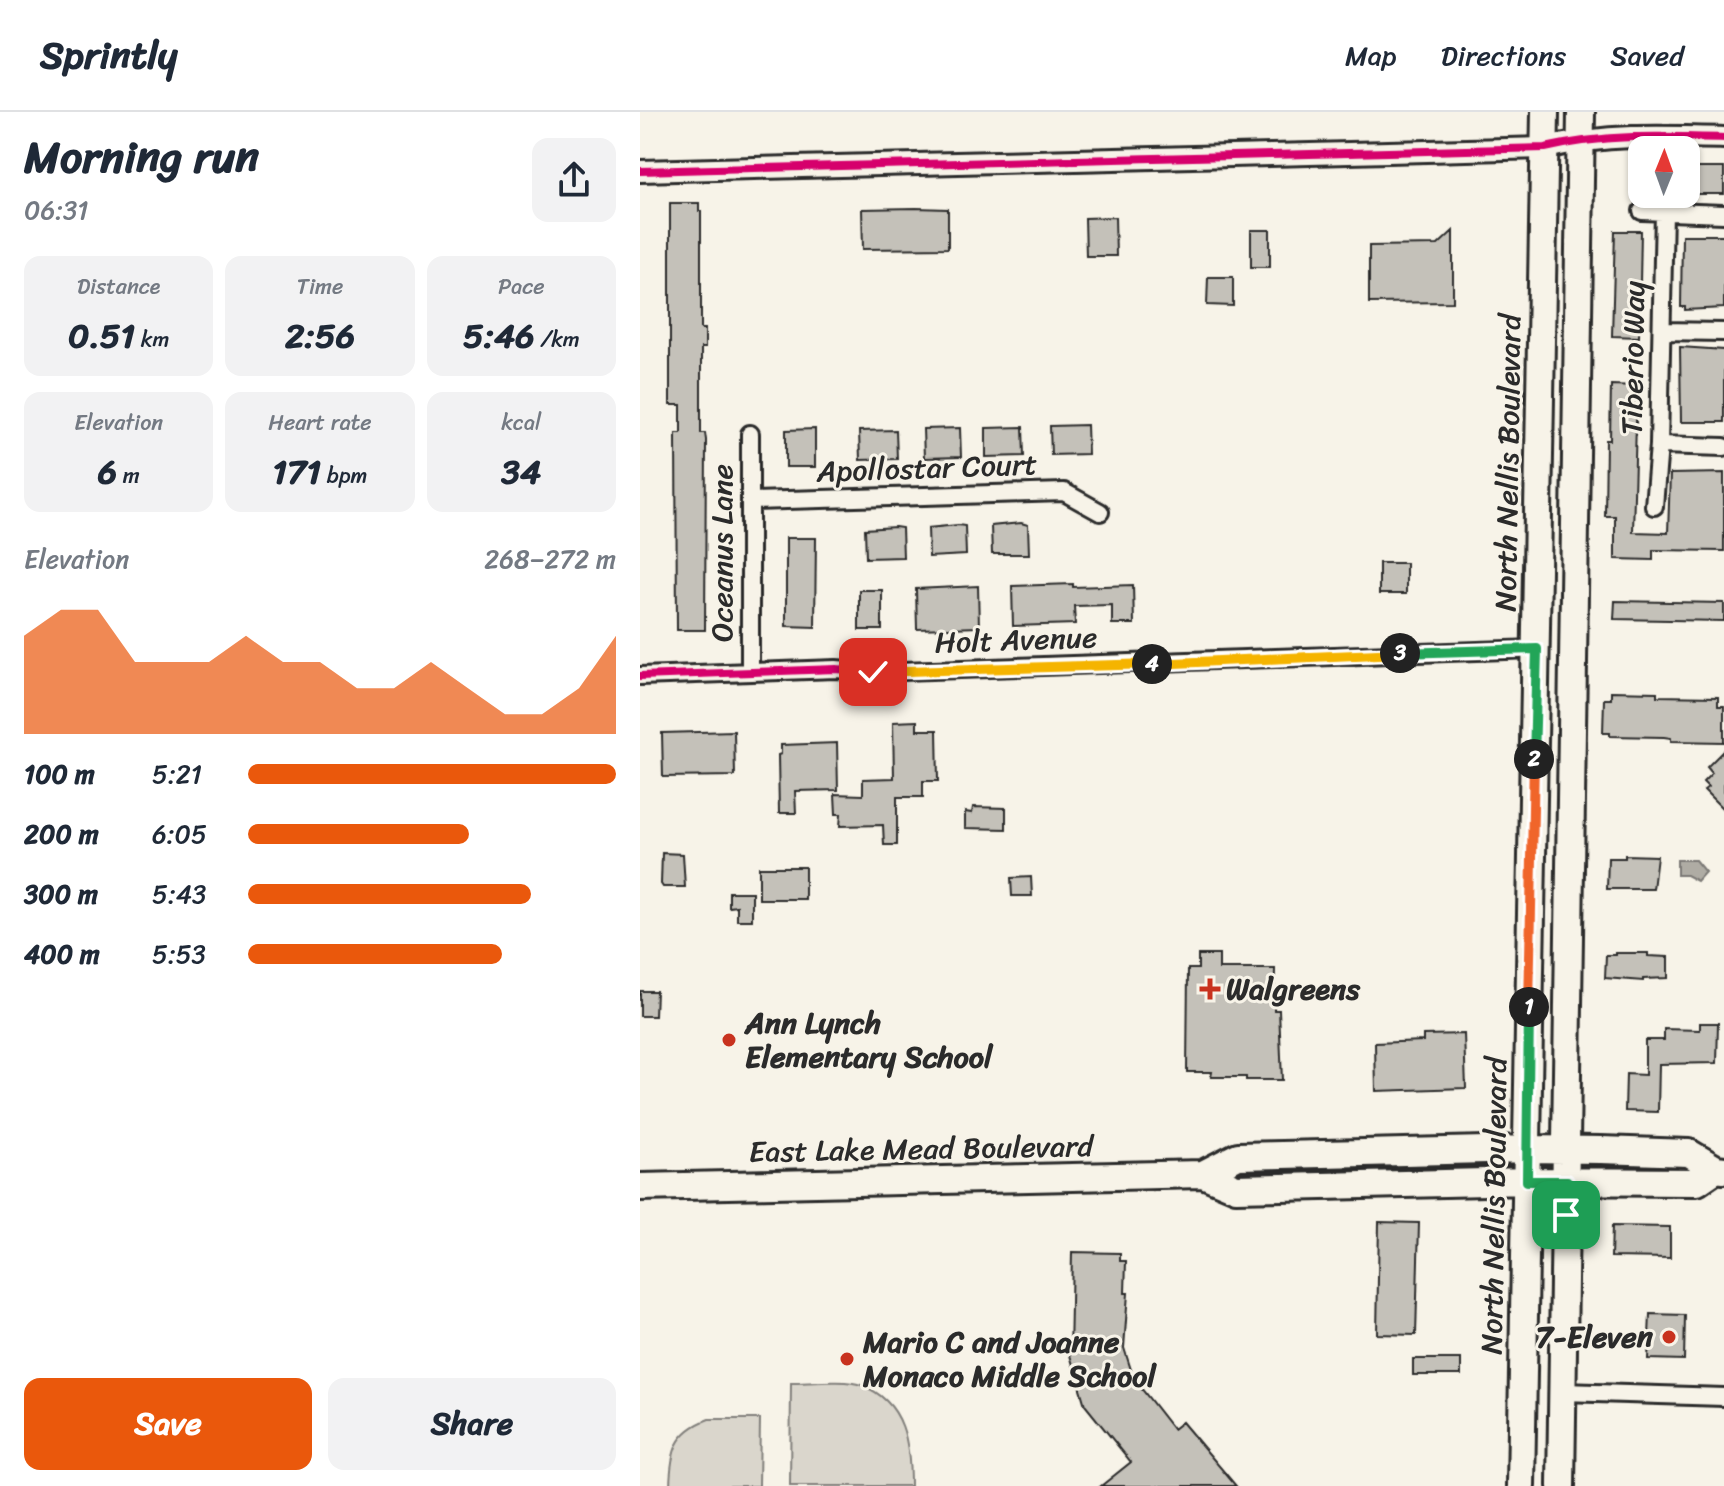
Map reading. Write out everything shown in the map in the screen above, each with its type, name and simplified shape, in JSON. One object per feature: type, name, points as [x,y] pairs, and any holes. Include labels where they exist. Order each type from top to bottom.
[{"type":"main road","name":"North Nellis Boulevard","points":[[1521,1486],[1545,112]]},
{"type":"main road","points":[[1561,1486],[1581,112]]},
{"type":"main road","name":"East Lake Mead Boulevard","points":[[1203,1174],[1238,1156],[1527,1149],[1689,1153],[1720,1170]]},
{"type":"main road","name":"East Lake Mead Boulevard","points":[[640,1187],[1203,1174],[1236,1188],[1527,1181],[1697,1182],[1720,1170]]},
{"type":"street","points":[[640,171],[1545,148],[1581,140],[1623,136],[1724,138]]},
{"type":"street","points":[[1642,211],[1724,214]]},
{"type":"street","name":"Tiberio Way","points":[[1654,506],[1659,445],[1664,211]]},
{"type":"street","points":[[1662,331],[1724,332]]},
{"type":"street","name":"Oceanus Lane","points":[[750,434],[750,671]]},
{"type":"street","points":[[1659,445],[1724,447]]},
{"type":"street","name":"Apollostar Court","points":[[750,501],[1064,492],[1100,512]]},
{"type":"street","name":"Holt Avenue","points":[[640,676],[836,669],[873,672],[1537,649]]},
{"type":"street","points":[[1563,1392],[1724,1397]]},
{"type":"shaded area","points":[[1677,860],[1695,860],[1705,872],[1697,881],[1686,875],[1677,875]]},
{"type":"shaded area","points":[[791,1383],[854,1383],[888,1402],[902,1426],[906,1441],[910,1486],[790,1486]]},
{"type":"shaded area","points":[[709,1419],[760,1419],[759,1486],[670,1486],[677,1444],[689,1430]]},
{"type":"building","points":[[1700,168],[1724,168],[1724,194],[1700,194]]},
{"type":"building","points":[[670,203],[699,203],[701,211],[701,329],[705,329],[705,348],[701,348],[701,433],[705,433],[706,440],[705,630],[677,630],[676,433],[681,433],[681,405],[670,405]]},
{"type":"building","points":[[862,209],[948,209],[948,248],[863,249]]},
{"type":"building","points":[[1115,217],[1116,256],[1086,256],[1085,218]]},
{"type":"building","points":[[1251,230],[1270,230],[1270,267],[1251,267]]},
{"type":"building","points":[[1453,231],[1453,302],[1369,303],[1369,246],[1438,245]]},
{"type":"building","points":[[1615,231],[1641,231],[1639,337],[1612,336]]},
{"type":"building","points":[[1682,235],[1724,235],[1724,308],[1685,310],[1681,307]]},
{"type":"building","points":[[1208,277],[1233,277],[1233,306],[1207,305]]},
{"type":"building","points":[[1680,347],[1724,350],[1724,422],[1681,422]]},
{"type":"building","points":[[1611,385],[1637,386],[1633,532],[1668,533],[1670,474],[1724,473],[1724,551],[1653,550],[1653,560],[1615,559],[1615,516],[1605,516],[1606,440],[1610,440]]},
{"type":"building","points":[[1087,425],[1088,454],[1051,455],[1050,426]]},
{"type":"building","points":[[1023,427],[1024,456],[986,457],[986,428]]},
{"type":"building","points":[[960,428],[961,457],[924,458],[923,429]]},
{"type":"building","points":[[815,429],[815,467],[786,467],[786,430]]},
{"type":"building","points":[[896,430],[897,459],[860,460],[859,431]]},
{"type":"building","points":[[1028,525],[1029,554],[992,554],[991,526]]},
{"type":"building","points":[[965,526],[966,555],[929,557],[928,528]]},
{"type":"building","points":[[902,528],[903,557],[866,558],[865,529]]},
{"type":"building","points":[[786,538],[816,538],[815,627],[786,626]]},
{"type":"building","points":[[1379,563],[1406,563],[1406,594],[1379,594]]},
{"type":"building","points":[[1073,584],[1073,587],[1133,585],[1134,624],[1112,624],[1112,605],[1074,606],[1075,624],[1013,626],[1012,586]]},
{"type":"building","points":[[978,586],[979,627],[917,629],[916,589]]},
{"type":"building","points":[[859,590],[882,590],[882,630],[859,630]]},
{"type":"building","points":[[1615,601],[1724,603],[1724,621],[1614,619]]},
{"type":"building","points":[[1611,691],[1657,692],[1657,696],[1718,697],[1718,706],[1724,706],[1724,742],[1671,741],[1671,738],[1664,737],[1610,736],[1610,733],[1603,733],[1604,699],[1611,699]]},
{"type":"building","points":[[917,721],[917,730],[937,730],[938,781],[923,781],[923,797],[897,797],[897,845],[884,845],[883,825],[840,826],[841,814],[836,814],[835,794],[863,795],[863,779],[894,778],[893,722]]},
{"type":"building","points":[[734,731],[735,776],[663,777],[662,733]]},
{"type":"building","points":[[837,743],[838,790],[795,791],[796,813],[779,813],[778,755],[781,754],[781,745]]},
{"type":"building","points":[[1724,750],[1724,810],[1704,790],[1708,787],[1703,782],[1712,773],[1707,767]]},
{"type":"building","points":[[973,807],[1006,808],[1006,829],[965,828],[965,812],[972,813]]},
{"type":"building","points":[[662,853],[683,854],[685,887],[663,887]]},
{"type":"building","points":[[1625,855],[1657,856],[1653,889],[1607,889],[1608,858],[1625,858]]},
{"type":"building","points":[[759,867],[805,867],[805,899],[759,899]]},
{"type":"building","points":[[1031,877],[1032,896],[1012,896],[1011,878]]},
{"type":"building","points":[[729,892],[752,892],[752,920],[737,920],[737,906],[729,907]]},
{"type":"building","points":[[1648,953],[1648,956],[1668,957],[1668,978],[1643,981],[1605,978],[1606,955]]},
{"type":"building","name":"Walgreens","points":[[1198,955],[1219,955],[1219,969],[1275,969],[1274,1010],[1279,1010],[1282,1080],[1246,1080],[1246,1077],[1211,1077],[1212,1072],[1187,1072],[1188,969],[1198,969]]},
{"type":"building","points":[[640,991],[656,991],[655,1016],[640,1016]]},
{"type":"building","points":[[1700,1023],[1718,1023],[1717,1063],[1659,1064],[1658,1112],[1625,1111],[1626,1074],[1645,1075],[1645,1040],[1664,1040],[1664,1029],[1700,1030]]},
{"type":"building","points":[[1464,1034],[1466,1088],[1376,1091],[1375,1043],[1423,1041],[1423,1035]]},
{"type":"building","points":[[1379,1222],[1419,1223],[1416,1335],[1377,1334]]},
{"type":"building","points":[[1612,1226],[1670,1227],[1670,1258],[1611,1257]]},
{"type":"building","points":[[1072,1252],[1120,1253],[1120,1261],[1126,1261],[1125,1293],[1128,1293],[1124,1348],[1134,1379],[1173,1429],[1182,1422],[1236,1486],[1101,1486],[1131,1462],[1085,1405],[1070,1355]]},
{"type":"building","points":[[1650,1314],[1685,1315],[1684,1360],[1648,1359]]},
{"type":"building","points":[[1413,1359],[1461,1359],[1461,1375],[1413,1375]]},
{"type":"cycle path","points":[[640,171],[1545,148],[1612,138],[1724,138]]},
{"type":"cycle path","points":[[640,676],[836,669],[873,672],[1537,649]]},
{"type":"place","name":"Walgreens","points":[[1210,989]]},
{"type":"place","name":"Ann Lynch Elementary School","points":[[729,1040]]},
{"type":"place","name":"7-Eleven","points":[[1669,1337]]},
{"type":"place","name":"Mario C and Joanne Monaco Middle School","points":[[847,1359]]},
{"type":"route","points":[[873,672],[1537,649],[1527,1181],[1567,1181],[1566,1215]]}]
